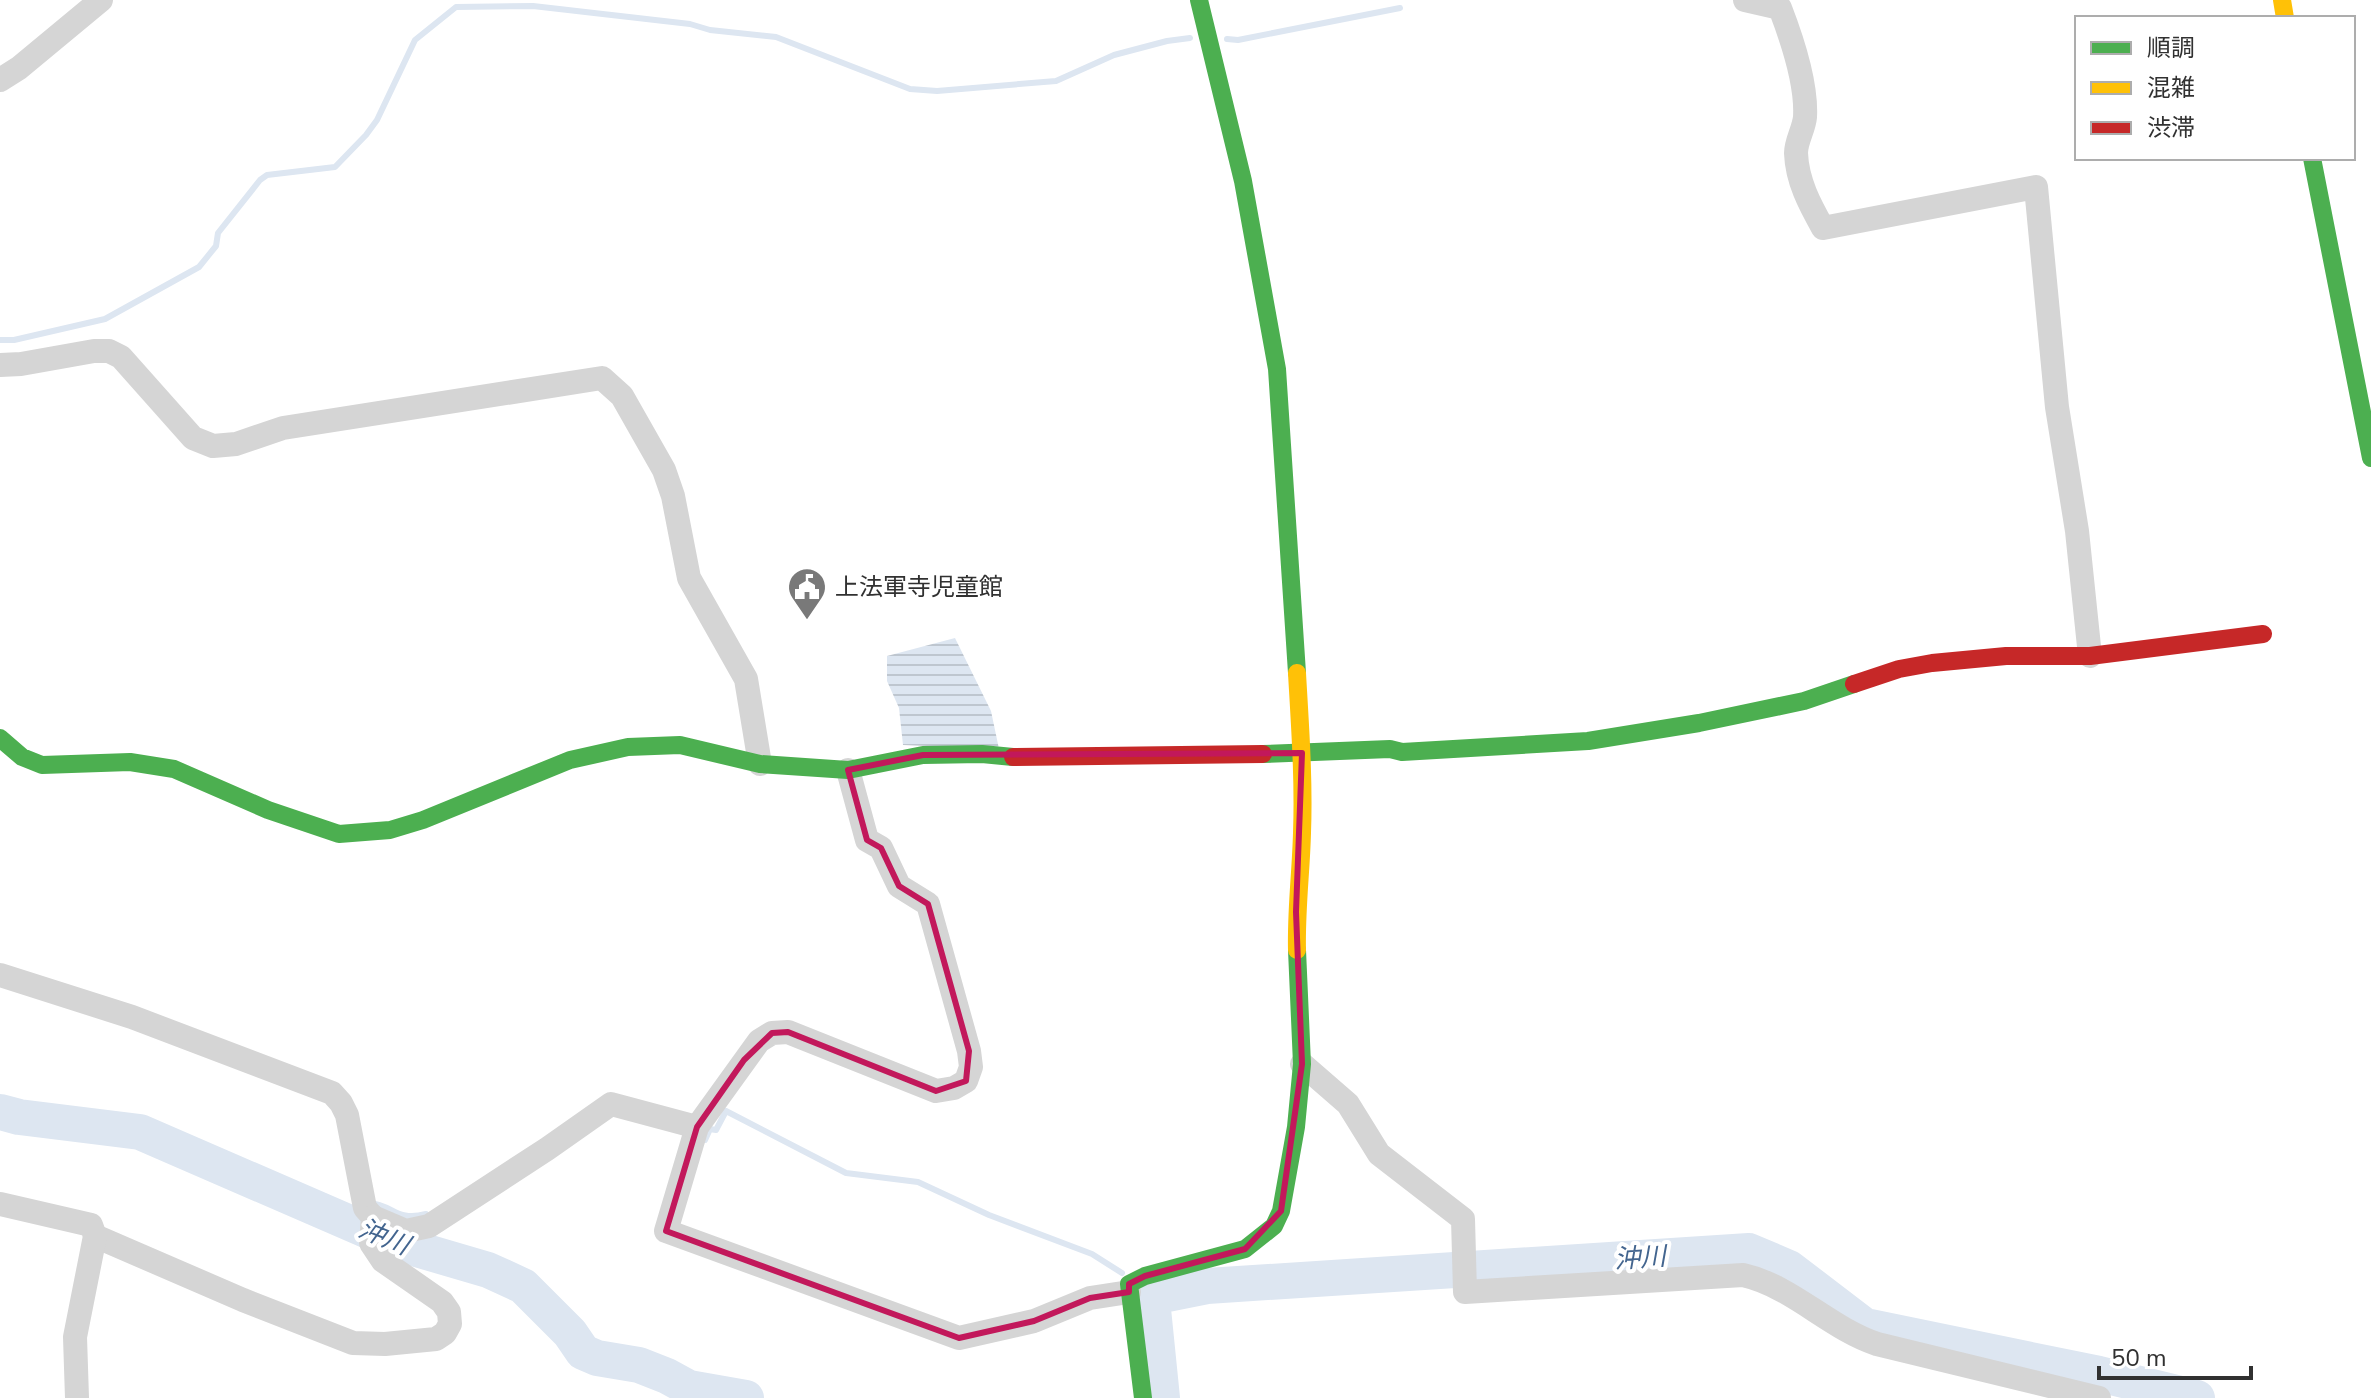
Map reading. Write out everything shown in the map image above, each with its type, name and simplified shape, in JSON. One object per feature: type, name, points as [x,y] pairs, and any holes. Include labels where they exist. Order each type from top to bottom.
[{"type":"street","points":[[0,80],[101,0]]},
{"type":"street","points":[[1143,1398],[1129,1284],[1145,1276],[1245,1249],[1274,1226],[1281,1211],[1293,1142],[1302,1064],[1296,912],[1302,833],[1302,753],[1277,369],[1243,181],[1199,0]]},
{"type":"street","points":[[1745,0],[1780,8],[1789,34],[1801,78],[1805,116],[1796,151],[1805,195],[1823,228],[2036,187],[2057,407],[2077,531],[2090,656]]},
{"type":"street","points":[[2312,160],[2371,458]]},
{"type":"street","points":[[0,365],[109,351],[121,357],[193,438],[213,446],[236,444],[283,428],[602,378],[622,396],[664,470],[673,496],[689,578],[746,679],[760,764]]},
{"type":"street","points":[[0,738],[22,757],[42,765],[130,762],[174,769],[268,810],[339,834],[390,830],[423,820],[570,760],[628,747],[680,745],[760,764],[848,770],[923,755],[982,754],[1003,757],[1390,749],[1402,752],[1588,741],[1699,723],[1804,701],[1899,669],[1932,663],[2006,656],[2090,656],[2263,634]]},
{"type":"street","points":[[848,770],[867,840],[881,848],[899,886],[928,904],[969,1051],[971,1067],[966,1081],[954,1088],[936,1091],[788,1032],[772,1033],[759,1041],[697,1127],[666,1231],[959,1338],[1034,1321],[1090,1298],[1129,1292]]},
{"type":"street","points":[[0,975],[132,1017],[332,1093],[347,1115],[369,1218],[383,1261],[442,1302],[449,1312],[450,1324],[445,1333],[436,1339],[385,1344],[353,1343],[243,1300],[95,1236]]},
{"type":"street","points":[[1302,1064],[1348,1104],[1379,1154],[1463,1219],[1465,1292],[1743,1275],[1765,1280],[1857,1337],[1877,1344],[2054,1392],[2099,1398]]},
{"type":"street","points":[[369,1218],[406,1231],[429,1226],[611,1104],[697,1127]]},
{"type":"street","points":[[0,1204],[91,1225],[95,1236],[75,1337],[77,1398]]},
{"type":"highlighted area","points":[[1302,753],[1296,912],[1302,1064],[1281,1211],[1245,1249],[1145,1276],[1129,1284],[1129,1292],[1090,1298],[1034,1321],[959,1338],[666,1231],[697,1127],[744,1060],[772,1033],[788,1032],[936,1091],[966,1081],[969,1051],[928,904],[899,886],[881,848],[867,840],[848,770],[923,755]]},
{"type":"shaded area","points":[[955,638],[991,711],[999,749],[903,745],[899,708],[887,681],[887,656]]},
{"type":"waterway","points":[[0,340],[14,340],[105,319],[199,267],[216,246],[218,233],[260,180],[267,175],[335,167],[377,120],[415,40],[456,7],[533,6],[776,37],[910,89],[937,91],[1056,81],[1114,55],[1190,38]]},
{"type":"waterway","points":[[1227,39],[1238,40],[1400,8]]},
{"type":"waterway","points":[[705,1140],[710,1129],[716,1130],[726,1111],[846,1173],[918,1182],[989,1215],[1092,1254],[1122,1273]]},
{"type":"waterway","name":"沖川","points":[[0,1112],[140,1132],[396,1243],[488,1270],[523,1286],[570,1333],[583,1352],[597,1358],[639,1365],[689,1388],[746,1398]]},
{"type":"waterway","points":[[369,1203],[401,1215],[426,1214]]},
{"type":"waterway","points":[[354,1209],[356,1226]]},
{"type":"waterway","name":"沖川","points":[[1162,1398],[1153,1309],[1157,1296],[1207,1286],[1749,1251],[1789,1268],[1865,1326],[2099,1374],[2197,1398]]},
{"type":"traffic: fast","points":[[1199,0],[1243,181],[1277,369],[1297,673]]},
{"type":"traffic: fast","points":[[2312,160],[2371,458]]},
{"type":"traffic: fast","points":[[1263,754],[1390,749],[1402,752],[1588,741],[1699,723],[1804,701],[1854,684]]},
{"type":"traffic: fast","points":[[0,738],[22,757],[42,765],[130,762],[174,769],[268,810],[339,834],[390,830],[423,820],[570,760],[628,747],[680,745],[760,764],[848,770],[923,755],[1013,757]]},
{"type":"traffic: fast","points":[[1143,1398],[1129,1284],[1145,1276],[1245,1249],[1274,1226],[1281,1211],[1296,1127],[1302,1064],[1297,950]]},
{"type":"traffic: slow","points":[[2282,0],[2285,16]]},
{"type":"traffic: slow","points":[[1297,673],[1302,793],[1297,950]]},
{"type":"traffic: jam","points":[[1854,684],[1899,669],[1932,663],[2006,656],[2090,656],[2263,634]]},
{"type":"traffic: jam","points":[[1013,757],[1263,754]]},
{"type":"place","name":"上法軍寺児童館","points":[[807,621]]}]
